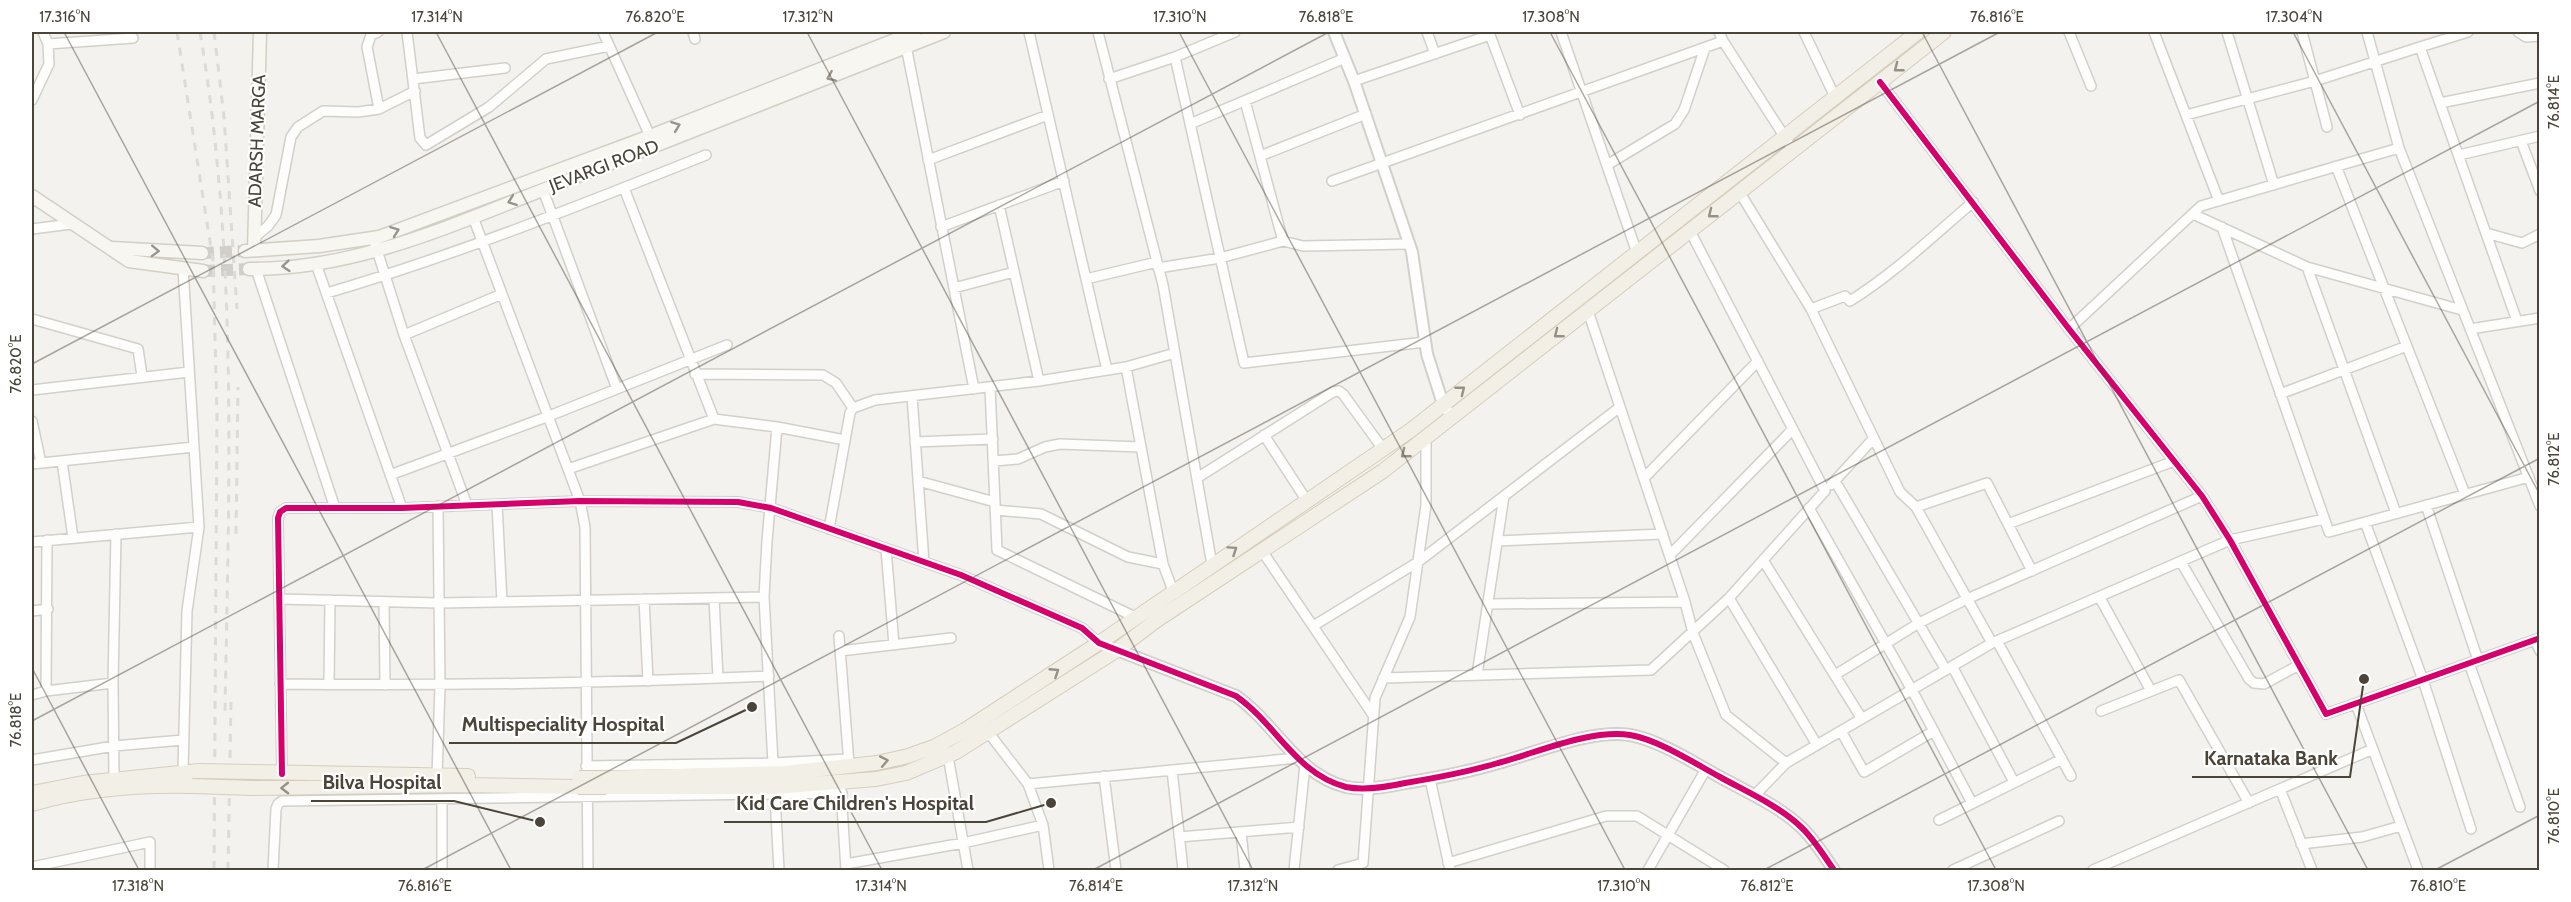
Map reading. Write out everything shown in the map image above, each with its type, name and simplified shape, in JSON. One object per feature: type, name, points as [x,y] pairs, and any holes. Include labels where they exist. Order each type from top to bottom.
[{"type":"main road","name":"ADARSH MARGA","points":[[251,246],[260,32]]},
{"type":"main road","name":"JEVARGI ROAD","points":[[253,269],[316,264],[378,251],[473,217],[805,88],[907,36],[944,32]]},
{"type":"main road","points":[[606,782],[784,773],[908,756],[936,746],[965,730],[1099,643],[1383,450],[1784,138],[1916,32]]},
{"type":"main road","points":[[32,804],[96,792],[159,785],[253,788],[606,782],[841,788],[906,773],[948,756],[988,732],[1117,650],[1157,620],[1383,471],[1944,32]]},
{"type":"main road","points":[[251,246],[319,246],[373,238],[650,136],[907,36]]},
{"type":"main road","points":[[32,196],[129,261],[203,271]]},
{"type":"main road","points":[[108,247],[202,253]]},
{"type":"main road","points":[[32,793],[114,779],[183,771],[437,776],[582,782]]},
{"type":"street","points":[[32,100],[47,70],[48,44],[44,32]]},
{"type":"street","points":[[378,32],[371,35],[367,47],[379,109]]},
{"type":"street","points":[[407,32],[420,138],[426,146],[489,107],[546,59],[609,46]]},
{"type":"street","points":[[603,32],[650,136]]},
{"type":"street","points":[[1029,32],[1107,370]]},
{"type":"street","points":[[1098,32],[1158,265],[1212,565]]},
{"type":"street","points":[[1109,79],[1175,57],[1235,32]]},
{"type":"street","points":[[1334,32],[1366,114],[1409,244],[1425,342],[1443,404],[1453,417]]},
{"type":"street","points":[[1427,32],[1435,54]]},
{"type":"street","points":[[1561,32],[1637,253]]},
{"type":"street","points":[[1719,32],[1793,150]]},
{"type":"street","points":[[1804,32],[1835,98]]},
{"type":"street","points":[[2069,32],[2091,86]]},
{"type":"street","points":[[2154,32],[2219,201]]},
{"type":"street","points":[[2227,32],[2274,185]]},
{"type":"street","points":[[2302,32],[2327,127]]},
{"type":"street","points":[[2367,32],[2399,148],[2540,506]]},
{"type":"street","points":[[2186,115],[2315,81],[2468,32]]},
{"type":"street","points":[[2518,32],[2526,38],[2540,36]]},
{"type":"street","points":[[1354,81],[1490,33],[1520,115]]},
{"type":"street","points":[[907,36],[928,160],[974,389]]},
{"type":"street","points":[[48,44],[133,38]]},
{"type":"street","points":[[1332,181],[1723,41]]},
{"type":"street","points":[[2420,47],[2517,321]]},
{"type":"street","points":[[1607,165],[1675,124],[1684,110],[1705,48]]},
{"type":"street","points":[[1175,57],[1244,363],[1425,342]]},
{"type":"street","points":[[1190,124],[1345,58]]},
{"type":"street","points":[[413,79],[505,68]]},
{"type":"street","points":[[1880,82],[2069,329],[2202,496],[2230,540],[2326,714],[2537,639],[2540,651]]},
{"type":"street","points":[[2440,103],[2540,83]]},
{"type":"street","points":[[251,246],[276,215],[293,132],[323,111],[358,112],[379,109],[415,91]]},
{"type":"street","points":[[1245,101],[1283,241]]},
{"type":"street","points":[[1260,156],[1366,114]]},
{"type":"street","points":[[928,160],[1048,115]]},
{"type":"street","points":[[2459,155],[2540,136]]},
{"type":"street","points":[[2521,141],[2540,191]]},
{"type":"street","points":[[2069,329],[2201,207],[2399,148]]},
{"type":"street","points":[[327,293],[386,276],[481,242],[706,155]]},
{"type":"street","points":[[2336,166],[2465,494]]},
{"type":"street","points":[[941,227],[1064,182]]},
{"type":"street","points":[[624,188],[714,419]]},
{"type":"street","points":[[543,189],[617,389]]},
{"type":"street","points":[[1740,193],[1811,309],[1900,492],[1916,507],[2071,776]]},
{"type":"street","points":[[1811,309],[1845,296],[1850,301],[1892,271],[1973,202]]},
{"type":"street","points":[[999,205],[1039,381]]},
{"type":"street","points":[[2193,214],[2307,267],[2462,310]]},
{"type":"street","points":[[473,217],[580,501],[585,527],[586,684],[582,782],[588,870]]},
{"type":"street","points":[[32,229],[71,224]]},
{"type":"street","points":[[2222,227],[2329,531],[2529,477]]},
{"type":"street","points":[[1690,231],[1825,491]]},
{"type":"street","points":[[2486,233],[2522,243],[2540,234]]},
{"type":"street","points":[[373,238],[404,334],[467,505]]},
{"type":"street","points":[[1086,279],[1158,265],[1220,258],[1283,241],[1303,246],[1409,244]]},
{"type":"street","points":[[316,264],[402,508]]},
{"type":"street","points":[[2307,267],[2396,513]]},
{"type":"street","points":[[183,268],[199,527],[187,610],[183,771]]},
{"type":"street","points":[[253,269],[335,508]]},
{"type":"street","points":[[954,288],[1014,272]]},
{"type":"street","points":[[404,334],[502,294]]},
{"type":"street","points":[[1588,311],[1670,555],[1693,633],[1726,715],[1786,763]]},
{"type":"street","points":[[2469,329],[2540,318]]},
{"type":"street","points":[[32,319],[138,349],[142,376]]},
{"type":"street","points":[[390,474],[549,416],[728,345]]},
{"type":"street","points":[[2280,394],[2407,346]]},
{"type":"street","points":[[829,528],[850,413],[853,408],[875,400],[1039,381],[1126,367],[1174,352]]},
{"type":"street","points":[[1644,478],[1758,361]]},
{"type":"street","points":[[1126,367],[1163,564],[1173,591]]},
{"type":"street","points":[[32,390],[189,372]]},
{"type":"street","points":[[695,374],[823,375],[836,383],[853,408]]},
{"type":"street","points":[[990,387],[997,550],[1136,617]]},
{"type":"street","points":[[1197,478],[1333,392],[1339,391],[1383,450]]},
{"type":"street","points":[[912,396],[924,562]]},
{"type":"street","points":[[1313,626],[1418,562],[1620,407]]},
{"type":"street","points":[[568,469],[714,419],[777,427],[845,440]]},
{"type":"street","points":[[32,421],[36,463],[194,447]]},
{"type":"street","points":[[773,763],[764,597],[777,427]]},
{"type":"street","points":[[1670,555],[1793,429]]},
{"type":"street","points":[[1264,435],[1307,501]]},
{"type":"street","points":[[1338,870],[1365,867],[1375,698],[1410,617],[1426,505],[1426,438]]},
{"type":"street","points":[[915,442],[993,439]]},
{"type":"street","points":[[1383,678],[1651,670],[1729,598],[1873,439]]},
{"type":"street","points":[[994,461],[1017,459],[1045,447],[1060,444],[1141,447]]},
{"type":"street","points":[[62,461],[73,538]]},
{"type":"street","points":[[2008,524],[2174,461]]},
{"type":"street","points":[[918,481],[995,506],[1041,513],[1128,557],[1163,564]]},
{"type":"street","points":[[1835,481],[1919,624],[1949,668],[2014,782]]},
{"type":"street","points":[[1916,507],[1987,483],[2032,571]]},
{"type":"street","points":[[1477,675],[1504,496]]},
{"type":"street","points":[[1835,675],[1919,624],[1968,599],[2202,496]]},
{"type":"street","points":[[282,774],[278,518],[280,512],[286,508],[402,508],[580,501],[738,502],[771,508],[961,575],[1082,628],[1099,643],[1236,696],[1253,708],[1301,762],[1321,778],[1348,788],[1368,788],[1430,779],[1587,738],[1606,735],[1640,737],[1706,769],[1754,796],[1801,827],[1834,870]]},
{"type":"street","points":[[497,504],[502,602]]},
{"type":"street","points":[[2426,505],[2520,807]]},
{"type":"street","points":[[437,776],[440,686],[438,506]]},
{"type":"street","points":[[1809,508],[1912,690],[1972,803]]},
{"type":"street","points":[[1754,796],[1786,763],[1994,642],[2230,540],[2324,519]]},
{"type":"street","points":[[2364,522],[2424,680],[2471,829]]},
{"type":"street","points":[[32,542],[199,527]]},
{"type":"street","points":[[114,779],[116,534]]},
{"type":"street","points":[[1497,540],[1663,534]]},
{"type":"street","points":[[46,691],[47,540]]},
{"type":"street","points":[[886,549],[894,645]]},
{"type":"street","points":[[1262,550],[1373,715]]},
{"type":"street","points":[[1763,560],[1862,719]]},
{"type":"street","points":[[2181,562],[2249,679],[2254,683],[2264,684],[2299,665]]},
{"type":"street","points":[[279,598],[439,603],[764,597]]},
{"type":"street","points":[[714,598],[718,678]]},
{"type":"street","points":[[1729,598],[1817,745]]},
{"type":"street","points":[[2100,598],[2151,691]]},
{"type":"street","points":[[644,599],[648,681]]},
{"type":"street","points":[[329,684],[330,600]]},
{"type":"street","points":[[384,602],[385,685]]},
{"type":"street","points":[[1488,604],[1685,602]]},
{"type":"street","points":[[32,611],[48,609]]},
{"type":"street","points":[[273,870],[276,809],[282,801],[442,800],[582,782],[773,763],[849,763],[839,636]]},
{"type":"street","points":[[840,651],[951,638]]},
{"type":"street","points":[[280,684],[440,686],[586,684],[769,676]]},
{"type":"street","points":[[2101,711],[2179,680],[2249,803]]},
{"type":"street","points":[[32,695],[46,691],[113,683]]},
{"type":"street","points":[[2356,704],[2418,870]]},
{"type":"street","points":[[1841,731],[1864,772],[1934,731]]},
{"type":"street","points":[[988,732],[1028,784],[1043,825],[1049,870]]},
{"type":"street","points":[[32,760],[114,746],[183,740]]},
{"type":"street","points":[[2093,870],[2373,749]]},
{"type":"street","points":[[948,756],[968,870]]},
{"type":"street","points":[[1938,820],[2062,759]]},
{"type":"street","points":[[1028,784],[1172,770],[1301,762]]},
{"type":"street","points":[[1294,870],[1299,827],[1301,762]]},
{"type":"street","points":[[1648,870],[1706,769]]},
{"type":"street","points":[[1172,770],[1183,870]]},
{"type":"street","points":[[1104,776],[1116,870]]},
{"type":"street","points":[[1430,779],[1449,867],[1606,816],[1638,816],[1724,870]]},
{"type":"street","points":[[582,782],[775,796],[841,788],[846,867],[1043,825]]},
{"type":"street","points":[[2280,789],[2312,870]]},
{"type":"street","points":[[775,796],[779,870]]},
{"type":"street","points":[[442,800],[442,870]]},
{"type":"street","points":[[1953,870],[2059,821]]},
{"type":"street","points":[[2301,844],[2362,837],[2401,826]]},
{"type":"street","points":[[1179,837],[1299,827]]},
{"type":"street","points":[[1241,832],[1245,870]]},
{"type":"street","points":[[32,867],[150,842],[150,870]]},
{"type":"tunnel","points":[[202,253],[245,251]]},
{"type":"tunnel","points":[[203,271],[249,269]]},
{"type":"railway","points":[[177,32],[213,261],[217,415],[214,870]]},
{"type":"railway","points":[[200,32],[212,116],[226,285],[229,455],[225,711]]},
{"type":"railway","points":[[214,32],[224,117],[237,309]]},
{"type":"railway","points":[[236,534],[238,387]]},
{"type":"railway","points":[[228,870],[231,702]]},
{"type":"cycle path","points":[[1880,82],[2069,329],[2202,496],[2230,540],[2326,714],[2540,638]]},
{"type":"cycle path","points":[[282,774],[278,518],[280,512],[286,508],[402,508],[580,501],[738,502],[771,508],[961,575],[1082,628],[1099,643],[1236,696],[1313,771],[1329,781],[1346,787],[1376,788],[1428,779],[1464,772],[1598,735],[1630,735],[1653,742],[1676,753],[1783,812],[1806,832],[1834,870]]},
{"type":"place","name":"Karnataka Bank","points":[[2364,679]]},
{"type":"place","name":"Multispeciality Hospital","points":[[752,707]]},
{"type":"place","name":"Kid Care Children's Hospital","points":[[1051,803]]},
{"type":"place","name":"Bilva Hospital","points":[[540,822]]}]
